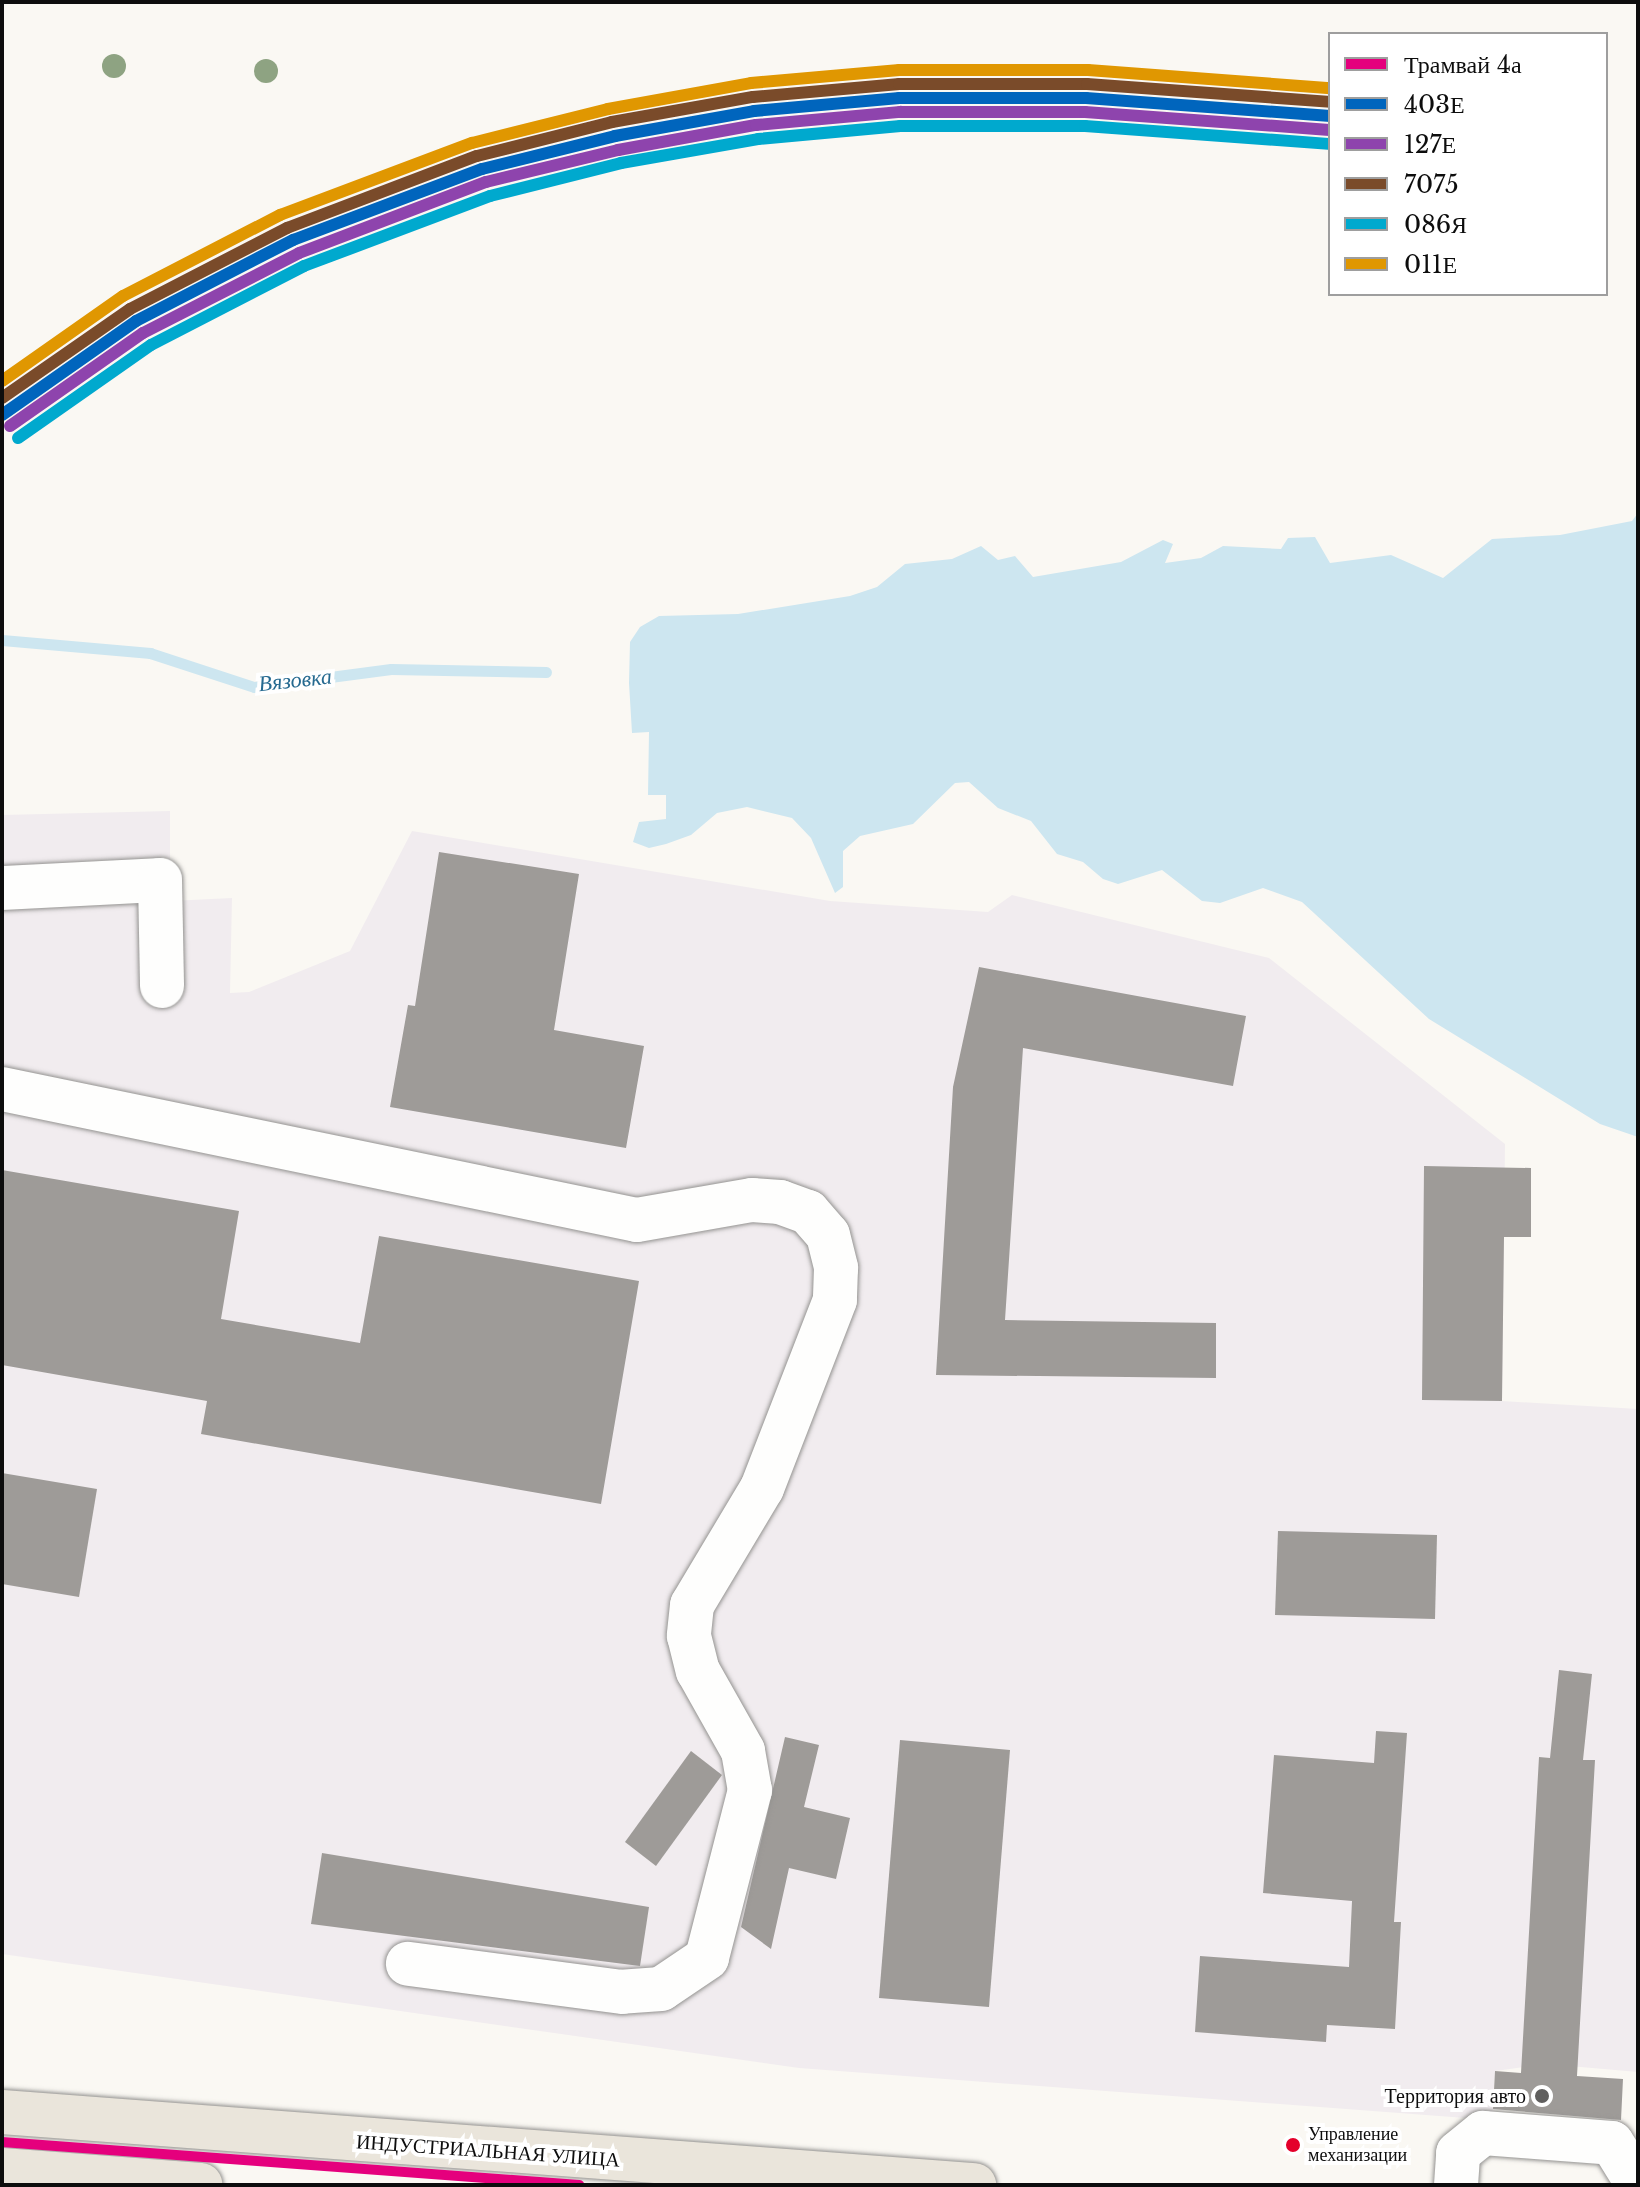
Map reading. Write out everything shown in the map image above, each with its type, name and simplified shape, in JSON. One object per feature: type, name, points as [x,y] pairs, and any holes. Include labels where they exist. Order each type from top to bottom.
[{"type":"main road","name":"ИНДУСТРИАЛЬНАЯ УЛИЦА","points":[[2,2112],[974,2185]]},
{"type":"main road","points":[[2,2170],[200,2185]]},
{"type":"lane","points":[[2,888],[160,880],[162,986]]},
{"type":"lane","points":[[2,1089],[637,1220],[752,1200],[780,1202],[808,1212],[828,1235],[836,1268],[835,1300],[762,1488],[692,1605],[689,1636],[698,1671],[743,1751],[750,1790],[707,1958],[661,1989],[622,1992],[408,1964]]},
{"type":"lane","points":[[1456,2185],[1458,2153],[1483,2133],[1612,2143],[1638,2185]]},
{"type":"shaded area","points":[[170,811],[170,901],[232,898],[230,993],[249,992],[350,951],[412,831],[830,901],[988,912],[1012,895],[1269,958],[1505,1144],[1502,1401],[1638,1409],[1638,2072],[1546,2064],[1495,2071],[1492,2120],[799,2068],[2,1954],[2,815]]},
{"type":"water","points":[[1638,513],[1638,1137],[1600,1124],[1429,1019],[1302,902],[1263,888],[1220,903],[1202,901],[1162,870],[1118,884],[1103,879],[1083,862],[1057,854],[1031,821],[998,808],[969,782],[955,783],[913,824],[860,836],[843,851],[843,887],[835,893],[811,838],[792,818],[747,807],[717,813],[691,835],[666,844],[649,848],[633,842],[639,822],[666,819],[666,795],[648,795],[649,732],[632,733],[629,683],[630,642],[640,627],[659,616],[738,614],[850,596],[877,587],[905,564],[952,559],[981,546],[998,560],[1015,556],[1033,577],[1121,562],[1163,540],[1173,544],[1165,563],[1201,558],[1223,546],[1281,549],[1288,538],[1315,537],[1330,563],[1391,555],[1443,578],[1492,539],[1560,535],[1632,521]]},
{"type":"building","points":[[439,852],[579,874],[554,1030],[644,1046],[626,1148],[390,1107],[408,1005],[415,1006]]},
{"type":"building","points":[[979,967],[1246,1016],[1233,1086],[1023,1048],[1005,1320],[1216,1323],[1216,1378],[936,1375],[953,1087]]},
{"type":"building","points":[[1424,1166],[1531,1168],[1531,1237],[1504,1237],[1502,1401],[1422,1400]]},
{"type":"building","points":[[2,1170],[239,1211],[221,1319],[360,1343],[379,1236],[639,1281],[601,1504],[201,1434],[207,1401],[2,1365]]},
{"type":"building","points":[[2,1473],[97,1489],[79,1597],[2,1584]]},
{"type":"building","points":[[1278,1531],[1437,1535],[1435,1619],[1275,1615]]},
{"type":"building","points":[[1559,1670],[1592,1674],[1583,1760],[1595,1760],[1577,2076],[1623,2079],[1621,2120],[1493,2109],[1495,2071],[1521,2073],[1539,1757],[1550,1758]]},
{"type":"building","points":[[1376,1731],[1407,1733],[1394,1922],[1401,1922],[1395,2029],[1327,2025],[1326,2042],[1195,2032],[1200,1956],[1349,1967],[1352,1901],[1263,1893],[1274,1755],[1374,1763]]},
{"type":"building","points":[[785,1737],[819,1745],[804,1807],[850,1818],[836,1879],[789,1868],[771,1949],[741,1927]]},
{"type":"building","points":[[900,1740],[1010,1750],[989,2007],[879,1998]]},
{"type":"building","points":[[691,1751],[722,1775],[656,1866],[625,1842]]},
{"type":"building","points":[[322,1853],[649,1907],[640,1966],[311,1924]]},
{"type":"waterway","name":"Вязовка","points":[[2,640],[150,653],[254,687],[391,669],[546,672]]},
{"type":"tram line","name":"4а","points":[[2,2142],[579,2185]]},
{"type":"transit line","name":"011Е","points":[[2,381],[123,296],[280,215],[472,143],[608,109],[751,83],[899,70],[1088,70],[1328,88]]},
{"type":"transit line","name":"7075","points":[[2,398],[130,309],[287,228],[477,156],[612,122],[753,97],[899,84],[1087,84],[1328,102]]},
{"type":"transit line","name":"403Е","points":[[2,415],[136,321],[293,240],[482,169],[615,136],[754,111],[899,98],[1086,98],[1328,116]]},
{"type":"transit line","name":"127Е","points":[[10,426],[143,333],[299,253],[486,182],[618,150],[756,125],[900,112],[1085,112],[1328,130]]},
{"type":"transit line","name":"086Я","points":[[18,438],[151,345],[304,266],[490,196],[621,163],[758,139],[900,126],[1085,126],[1328,144]]},
{"type":"place","name":"Территория авто","points":[[1542,2096]]},
{"type":"place","name":"Управление механизации","points":[[1293,2145]]}]
